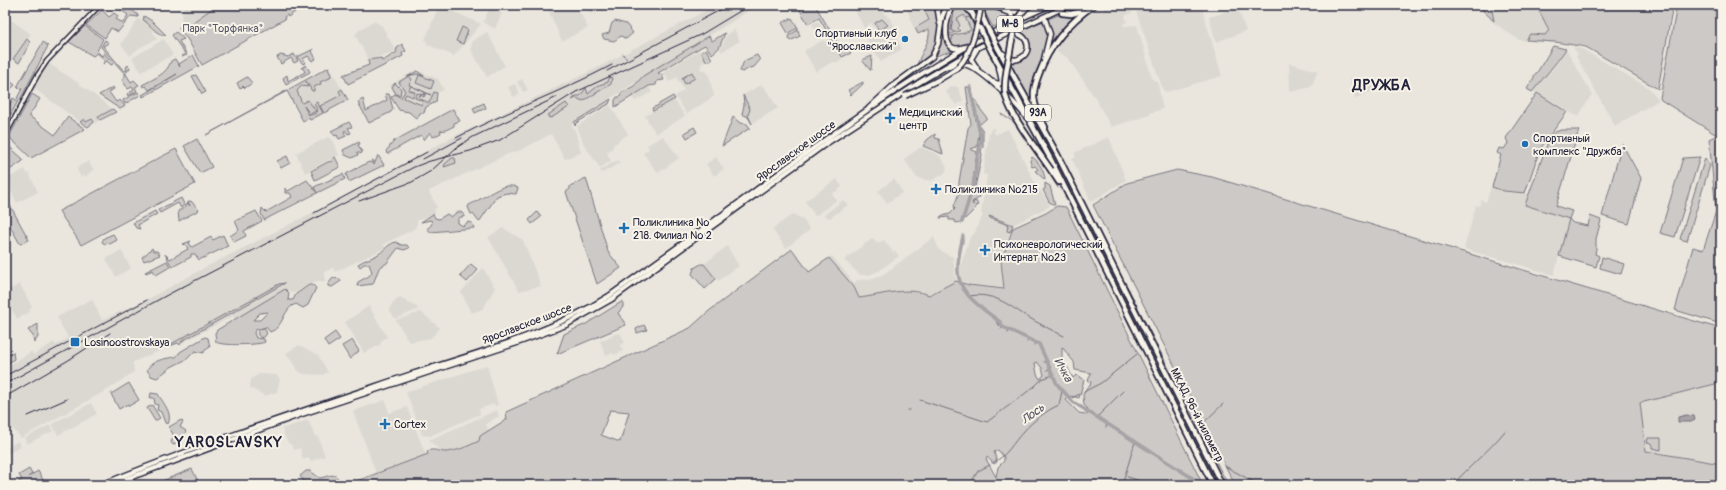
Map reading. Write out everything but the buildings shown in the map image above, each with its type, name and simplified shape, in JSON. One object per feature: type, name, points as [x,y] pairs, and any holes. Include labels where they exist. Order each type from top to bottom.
[{"type":"highway","points":[[968,5],[1067,193]]},
{"type":"highway","points":[[977,5],[999,50],[1057,154]]},
{"type":"highway","points":[[989,5],[1021,13],[1051,5]]},
{"type":"highway","name":"93A","points":[[1062,13],[1075,14],[1094,5]]},
{"type":"highway","name":"93A","points":[[1057,154],[1035,103],[1035,87],[1040,69],[1060,34],[1094,5]]},
{"type":"highway","points":[[1034,6],[1023,11],[1015,26],[1006,76],[1005,92],[1012,111],[1067,193]]},
{"type":"highway","name":"МКАД, 96-й километр","points":[[1057,154],[1222,485]]},
{"type":"highway","name":"МКАД, 96-й километр","points":[[1067,193],[1213,485]]},
{"type":"main road","points":[[5,136],[37,76],[47,61],[100,5]]},
{"type":"main road","points":[[937,5],[940,33]]},
{"type":"main road","points":[[858,117],[894,84],[927,62],[936,50],[942,17],[947,5]]},
{"type":"main road","points":[[953,5],[949,14],[946,40],[950,46],[960,49],[970,45]]},
{"type":"main road","points":[[964,5],[979,26]]},
{"type":"main road","points":[[882,107],[947,74],[962,62],[970,46],[981,5]]},
{"type":"main road","points":[[1022,5],[1034,6]]},
{"type":"main road","name":"М-8","points":[[970,45],[1051,5]]},
{"type":"main road","name":"М-8","points":[[979,46],[1069,5]]},
{"type":"main road","points":[[986,24],[982,10],[986,6],[1011,13],[1011,20],[999,30]]},
{"type":"main road","points":[[1040,69],[1050,39],[1050,28],[1045,19]]},
{"type":"main road","points":[[999,50],[1010,59],[1018,60],[1025,55],[1028,44],[1025,38],[1018,34],[1001,35]]},
{"type":"main road","name":"Ярославское шоссе","points":[[689,241],[858,117],[970,45]]},
{"type":"main road","points":[[979,46],[971,56],[972,61],[994,83],[999,84],[1003,80],[998,64]]},
{"type":"main road","name":"Ярославское шоссе","points":[[101,485],[316,406],[523,337],[582,314],[689,241],[827,143],[979,46]]},
{"type":"main road","points":[[943,68],[960,64],[973,67],[1017,106],[1032,126]]},
{"type":"main road","name":"Ярославское шоссе","points":[[110,485],[158,465]]},
{"type":"shaded area","points":[[184,5],[217,5],[186,27],[180,26]]},
{"type":"shaded area","points":[[439,5],[481,24],[454,56],[426,44],[427,41],[425,40]]},
{"type":"shaded area","points":[[546,5],[576,5],[588,28],[562,41]]},
{"type":"shaded area","points":[[586,5],[613,5],[610,8],[590,14]]},
{"type":"shaded area","points":[[716,5],[758,5],[573,122],[572,127],[575,130],[581,153],[565,159],[551,134],[521,150],[508,154],[431,190],[429,192],[437,207],[434,210],[436,213],[417,221],[414,229],[384,244],[385,248],[335,272],[333,268],[324,272],[325,281],[317,281],[294,293],[289,291],[285,296],[235,319],[233,316],[182,343],[181,342],[133,362],[134,372],[109,389],[21,438],[13,429],[5,434],[5,364],[10,365],[32,351],[33,355],[54,342],[56,345],[68,338],[57,317],[92,299],[102,320],[150,298],[449,139],[599,67]]},
{"type":"shaded area","points":[[861,5],[879,5],[885,15],[887,14],[887,18],[889,17],[898,31],[894,34],[902,49],[881,62],[865,36],[875,30],[871,23],[864,28],[854,9]]},
{"type":"shaded area","points":[[909,5],[921,5],[929,20],[913,27],[907,9]]},
{"type":"shaded area","points":[[1108,5],[1130,5],[1133,12],[1125,16],[1127,22],[1123,24],[1124,26],[1137,25],[1152,78],[1155,81],[1157,80],[1163,109],[1150,113],[1150,115],[1111,127],[1094,96],[1067,57],[1058,53],[1057,50],[1065,35],[1080,20],[1096,9],[1104,11],[1103,9]]},
{"type":"shaded area","points":[[1134,5],[1201,5],[1222,76],[1166,92],[1163,90]]},
{"type":"shaded area","points":[[1483,5],[1536,5],[1555,43],[1519,40],[1491,21]]},
{"type":"shaded area","points":[[490,8],[502,13],[495,29],[483,22]]},
{"type":"shaded area","points":[[1238,8],[1246,31],[1216,42],[1209,17]]},
{"type":"shaded area","points":[[964,15],[971,30],[962,34],[957,19]]},
{"type":"shaded area","points":[[8,18],[31,34],[13,59],[5,54],[5,22]]},
{"type":"shaded area","points":[[138,19],[150,26],[157,39],[139,48],[130,56],[121,44]]},
{"type":"shaded area","points":[[374,21],[382,26],[396,51],[369,60],[355,35],[359,30]]},
{"type":"shaded area","points":[[818,21],[825,34],[820,37],[812,24]]},
{"type":"shaded area","points":[[734,29],[740,41],[721,52],[720,50],[726,36]]},
{"type":"shaded area","points":[[487,32],[505,66],[487,77],[471,50],[472,41]]},
{"type":"shaded area","points":[[830,38],[842,59],[836,63],[834,61],[816,72],[804,51],[823,40],[824,42]]},
{"type":"shaded area","points":[[164,39],[173,55],[141,72],[132,58]]},
{"type":"shaded area","points":[[1575,47],[1584,50],[1649,88],[1659,100],[1615,126],[1576,56],[1578,54],[1573,48]]},
{"type":"shaded area","points":[[1566,49],[1592,94],[1578,117],[1533,91],[1546,74],[1552,70]]},
{"type":"shaded area","points":[[699,50],[706,61],[701,64],[702,66],[700,67],[702,71],[705,69],[709,76],[714,96],[687,114],[675,96],[684,90],[677,79],[679,76],[669,82],[663,72]]},
{"type":"shaded area","points":[[48,63],[113,109],[98,116],[100,120],[91,126],[84,119],[80,122],[36,90],[32,89]]},
{"type":"shaded area","points":[[1289,63],[1318,71],[1311,87],[1290,92]]},
{"type":"shaded area","points":[[330,68],[348,100],[310,121],[292,88]]},
{"type":"shaded area","points":[[416,70],[438,79],[444,90],[435,94],[436,102],[426,107],[424,113],[420,113],[417,119],[409,112],[399,110],[391,97],[395,94],[390,85]]},
{"type":"shaded area","points":[[1349,78],[1374,85],[1374,91],[1355,98]]},
{"type":"shaded area","points":[[522,79],[528,90],[523,92],[517,82]]},
{"type":"shaded area","points":[[515,84],[520,94],[513,97],[508,87]]},
{"type":"shaded area","points":[[761,85],[765,88],[778,108],[753,123],[748,115],[750,109],[743,95]]},
{"type":"shaded area","points":[[649,87],[652,92],[635,101],[632,97]]},
{"type":"shaded area","points":[[947,87],[958,87],[963,101],[956,105],[945,91],[949,89]]},
{"type":"shaded area","points":[[674,99],[685,116],[656,134],[645,116]]},
{"type":"shaded area","points":[[610,105],[628,134],[613,145],[607,153],[611,161],[600,168],[584,145],[577,126]]},
{"type":"shaded area","points":[[992,128],[994,128],[994,133],[997,134],[1008,129],[1033,179],[1050,206],[1013,225],[1000,262],[1003,288],[969,284],[961,281],[960,267],[970,237],[974,234],[983,215],[981,213],[987,175],[983,174],[989,133]]},
{"type":"shaded area","points":[[663,136],[679,158],[658,173],[643,153],[649,149],[647,145]]},
{"type":"shaded area","points":[[328,137],[331,138],[339,155],[305,173],[296,153]]},
{"type":"shaded area","points":[[1109,137],[1126,180],[1091,202],[1072,159],[1076,157],[1074,153]]},
{"type":"shaded area","points":[[921,147],[939,155],[947,167],[945,173],[931,181],[917,178],[904,159]]},
{"type":"shaded area","points":[[716,157],[724,169],[714,176],[706,164]]},
{"type":"shaded area","points":[[618,160],[620,163],[602,173],[600,170]]},
{"type":"shaded area","points":[[90,161],[90,165],[94,169],[85,177],[84,175],[81,177],[77,170],[79,166]]},
{"type":"shaded area","points":[[25,169],[27,174],[29,173],[38,192],[17,203],[5,180]]},
{"type":"shaded area","points":[[837,179],[842,187],[832,194],[837,200],[815,216],[805,201]]},
{"type":"shaded area","points":[[894,179],[903,192],[887,203],[878,191]]},
{"type":"shaded area","points":[[1491,187],[1504,191],[1529,194],[1525,205],[1569,219],[1554,275],[1464,249],[1476,205],[1479,206],[1481,200],[1486,202]]},
{"type":"shaded area","points":[[843,200],[848,205],[830,218],[824,215]]},
{"type":"shaded area","points":[[793,214],[803,219],[810,230],[786,248],[772,229]]},
{"type":"shaded area","points":[[503,228],[523,240],[541,286],[519,291],[488,237]]},
{"type":"shaded area","points":[[934,237],[939,250],[953,257],[956,281],[929,295],[920,291],[906,291],[859,298],[854,287],[829,258],[832,256],[854,283],[857,280],[874,279],[885,273]]},
{"type":"shaded area","points":[[873,238],[877,243],[884,240],[893,252],[895,251],[899,256],[879,271],[869,275],[860,275],[844,260]]},
{"type":"shaded area","points":[[727,246],[739,266],[718,281],[704,264]]},
{"type":"shaded area","points":[[121,250],[131,268],[116,277],[106,259]]},
{"type":"shaded area","points":[[483,268],[495,288],[483,309],[471,313],[461,292]]},
{"type":"shaded area","points":[[20,284],[32,307],[29,310],[30,312],[17,319],[5,297],[5,292]]},
{"type":"shaded area","points":[[400,297],[418,308],[417,310],[395,319],[389,309]]},
{"type":"shaded area","points":[[369,306],[387,337],[382,340],[380,345],[364,353],[345,322]]},
{"type":"shaded area","points":[[421,312],[440,328],[431,338],[409,342],[396,320]]},
{"type":"shaded area","points":[[617,333],[621,334],[625,343],[620,345],[623,351],[614,355],[613,353],[606,356],[600,341]]},
{"type":"shaded area","points":[[299,345],[318,355],[328,372],[323,375],[304,374],[298,371],[286,353]]},
{"type":"shaded area","points":[[487,365],[498,405],[495,406],[494,404],[479,409],[480,414],[430,436],[422,435],[406,392]]},
{"type":"shaded area","points":[[1721,373],[1721,464],[1646,451],[1640,403],[1715,384]]},
{"type":"shaded area","points":[[259,374],[276,375],[280,379],[277,392],[265,396],[250,388],[251,379]]},
{"type":"shaded area","points":[[385,400],[389,413],[407,407],[426,455],[376,473],[353,411]]},
{"type":"shaded area","points":[[91,403],[97,414],[58,435],[52,424]]},
{"type":"shaded area","points":[[497,410],[499,416],[486,424],[489,431],[480,436],[479,441],[461,449],[444,452],[438,449],[429,440]]},
{"type":"shaded area","points":[[1686,415],[1694,416],[1695,420],[1691,422],[1678,422],[1678,417]]},
{"type":"shaded area","points":[[308,420],[316,437],[318,437],[325,456],[311,461],[308,458],[303,460],[300,448],[294,450],[292,445],[288,443],[282,429]]},
{"type":"shaded area","points":[[50,425],[53,431],[27,444],[24,438]]},
{"type":"shaded area","points":[[18,441],[21,446],[8,454],[5,449]]},
{"type":"green space","points":[[119,5],[127,11],[121,5],[128,5],[131,8],[130,10],[138,15],[138,17],[131,16],[118,32],[111,28],[105,38],[86,25],[102,10],[109,17],[114,13],[118,16],[116,19],[123,23],[128,15],[118,8]]},
{"type":"green space","name":"Парк \"Торфянка\"","points":[[217,5],[297,5],[299,9],[288,17],[287,15],[284,17],[285,19],[202,65],[188,40],[179,29],[180,26],[186,27]]},
{"type":"green space","points":[[797,5],[815,5],[841,49],[844,47],[846,50],[849,49],[851,53],[842,57],[819,18],[808,24]]},
{"type":"green space","points":[[922,5],[936,5],[938,32],[935,46],[931,52],[917,65],[929,38],[929,29],[918,34],[915,28],[929,20]]},
{"type":"green space","points":[[955,5],[962,5],[966,9],[978,35],[965,44],[957,47],[950,46],[948,36],[971,30],[964,15],[957,19],[960,26],[958,28],[960,31],[948,33],[951,11]]},
{"type":"green space","points":[[997,5],[1017,7],[1018,5],[1023,6],[1019,10]]},
{"type":"green space","points":[[1077,5],[1090,5],[1080,10],[1069,12],[1068,9]]},
{"type":"green space","points":[[1477,5],[1491,5],[1494,21]]},
{"type":"green space","points":[[1536,5],[1673,5],[1658,89],[1586,47],[1555,42],[1526,40],[1530,34],[1545,35],[1549,30]]},
{"type":"green space","points":[[1677,5],[1721,5],[1721,130],[1715,134],[1660,98]]},
{"type":"green space","points":[[988,8],[1008,13],[1010,15],[1010,20],[993,27],[984,11]]},
{"type":"green space","points":[[1061,14],[1077,16],[1064,28],[1050,46],[1052,33],[1048,19]]},
{"type":"green space","points":[[144,16],[152,21],[166,35],[160,34],[154,30],[143,20]]},
{"type":"green space","points":[[945,16],[948,18],[945,36],[947,44],[954,50],[936,56]]},
{"type":"green space","points":[[792,18],[798,28],[788,33],[782,23]]},
{"type":"green space","points":[[882,19],[888,25],[879,31],[875,23]]},
{"type":"green space","points":[[615,21],[626,24],[633,33],[626,39],[621,36],[614,41],[604,39],[602,35],[609,33],[612,23]]},
{"type":"green space","points":[[1044,21],[1046,43],[1034,83],[1032,94],[1033,106],[1010,63],[1023,59],[1030,50],[1029,41],[1017,31]]},
{"type":"green space","points":[[85,26],[103,39],[97,51],[102,56],[104,53],[113,64],[111,65],[107,61],[103,64],[105,60],[97,53],[93,56],[69,42]]},
{"type":"green space","points":[[462,27],[468,30],[463,44],[456,41]]},
{"type":"green space","points":[[798,30],[800,36],[790,41],[788,36]]},
{"type":"green space","points":[[176,32],[184,39],[179,41],[187,55],[182,57],[181,56],[185,54],[172,35]]},
{"type":"green space","points":[[725,33],[719,48],[712,54],[705,45],[701,47],[658,73],[662,75],[664,80],[657,81],[656,85],[649,86],[615,107],[615,100],[617,97],[620,97],[621,93],[634,86],[643,76],[709,36],[712,41]]},
{"type":"green space","points":[[27,39],[30,42],[29,45],[19,63],[13,59]]},
{"type":"green space","points":[[105,40],[109,43],[103,46],[124,71],[127,70],[126,67],[128,65],[130,68],[125,74],[101,47]]},
{"type":"green space","points":[[43,42],[48,46],[20,100],[17,98],[22,89],[17,87]]},
{"type":"green space","points":[[402,44],[406,51],[402,53],[403,56],[348,84],[343,75],[369,65],[368,60],[381,58],[382,61],[384,60],[396,53],[397,48]]},
{"type":"green space","points":[[1553,46],[1566,49],[1532,92],[1527,89]]},
{"type":"green space","points":[[314,49],[312,51],[316,59],[312,61],[308,56],[303,59],[306,63],[303,64],[297,57]]},
{"type":"green space","points":[[706,49],[712,59],[707,62],[701,52]]},
{"type":"green space","points":[[294,54],[298,61],[294,63],[291,58],[281,64],[277,57],[281,55],[288,57]]},
{"type":"green space","points":[[193,55],[199,66],[143,97],[142,95],[177,74],[149,90],[146,86],[143,87],[142,85],[156,78],[167,69],[171,61],[175,59],[180,67],[179,64]]},
{"type":"green space","points":[[757,55],[760,60],[754,67],[743,72],[740,71],[744,61]]},
{"type":"green space","points":[[872,56],[871,70],[870,70],[862,60]]},
{"type":"green space","points":[[306,65],[310,72],[286,85],[283,78],[287,75],[288,81],[305,72],[303,68],[301,68]]},
{"type":"green space","points":[[329,67],[328,69],[331,75],[330,78],[320,82],[321,84],[314,87],[314,91],[312,91],[306,81],[308,87],[301,86],[297,91],[302,103],[308,100],[316,111],[310,114],[304,106],[308,114],[311,115],[316,113],[317,109],[314,104],[317,102],[323,113],[310,120],[309,118],[303,121],[287,91],[206,135]]},
{"type":"green space","points":[[417,71],[424,76],[417,74],[409,76]]},
{"type":"green space","points":[[692,72],[695,78],[685,84],[682,78]]},
{"type":"green space","points":[[126,74],[131,82],[134,80],[139,85],[135,87],[137,91],[128,96],[127,94],[134,90],[132,87],[128,89],[122,80]]},
{"type":"green space","points":[[196,75],[206,92],[202,94],[192,76]]},
{"type":"green space","points":[[419,75],[434,81],[431,89],[416,83]]},
{"type":"green space","points":[[408,76],[412,79],[409,85],[411,86],[409,90],[415,92],[413,97],[406,94],[404,98],[422,105],[423,101],[415,98],[417,93],[424,95],[425,92],[431,95],[426,93],[424,97],[420,95],[419,98],[429,103],[434,92],[437,93],[436,102],[426,107],[424,113],[420,113],[417,119],[409,112],[399,110],[391,97],[395,94],[401,98],[405,91],[399,82]]},
{"type":"green space","points":[[247,77],[252,83],[245,88],[243,86],[240,89],[237,83]]},
{"type":"green space","points":[[609,77],[612,78],[611,84],[583,101],[576,98],[572,100],[576,96],[580,96],[586,88],[588,94],[599,85],[608,82]]},
{"type":"green space","points":[[6,78],[15,85],[9,91],[5,88]]},
{"type":"green space","points":[[863,82],[863,84],[851,95],[848,90]]},
{"type":"green space","points":[[395,83],[401,89],[400,96],[396,94],[392,87]]},
{"type":"green space","points":[[113,87],[114,89],[109,92],[116,102],[120,100],[125,106],[120,109],[99,95]]},
{"type":"green space","points":[[966,87],[969,87],[979,134],[977,147],[970,149],[977,152],[972,187],[961,222],[956,223],[954,220],[949,220],[949,217],[940,218],[941,216],[950,214],[955,209],[954,206],[959,193],[959,182],[968,128],[971,124]]},
{"type":"green space","points":[[971,88],[973,97],[987,118],[979,125],[983,131],[983,147],[981,150],[982,155],[974,192],[980,196],[972,202],[973,205],[973,202],[976,201],[978,205],[975,206],[976,208],[963,221],[973,187],[981,137]]},
{"type":"green space","points":[[342,89],[348,100],[324,113],[320,106],[341,95],[339,91]]},
{"type":"green space","points":[[138,92],[140,95],[125,104],[123,100]]},
{"type":"green space","name":"Спортивный комплекс \"Дружба\"","points":[[1537,93],[1567,112],[1540,149],[1525,193],[1504,191],[1492,187],[1501,155],[1497,153],[1499,148],[1504,149],[1508,143],[1506,138]]},
{"type":"green space","points":[[32,94],[40,99],[29,116],[55,135],[68,117],[85,129],[31,158],[9,137]]},
{"type":"green space","points":[[385,94],[389,94],[393,109],[391,112],[369,123],[358,102],[363,99],[366,111],[387,100]]},
{"type":"green space","points":[[743,95],[750,109],[748,115],[752,124],[748,117],[742,114],[744,105]]},
{"type":"green space","points":[[673,96],[675,99],[653,111],[652,108]]},
{"type":"green space","points":[[13,98],[18,101],[11,114],[6,112]]},
{"type":"green space","points":[[611,99],[609,104],[576,123],[575,126],[574,122]]},
{"type":"green space","points":[[484,103],[486,108],[475,113],[473,108]]},
{"type":"green space","points":[[566,103],[569,107],[551,118],[548,117],[548,115]]},
{"type":"green space","points":[[113,109],[116,112],[100,120],[98,117]]},
{"type":"green space","points":[[453,109],[460,121],[454,123],[454,126],[440,131],[441,133],[433,137],[430,132],[424,140],[421,135],[387,154],[386,151],[394,141]]},
{"type":"green space","points":[[733,117],[740,123],[747,124],[750,128],[722,146]]},
{"type":"green space","points":[[84,119],[86,122],[92,119],[94,122],[88,127],[80,122]]},
{"type":"green space","points":[[349,122],[352,127],[348,128],[351,133],[348,134],[345,130],[344,132],[346,136],[339,139],[337,135],[335,136],[331,131]]},
{"type":"green space","points":[[694,127],[697,132],[687,138],[684,133]]},
{"type":"green space","points":[[1561,130],[1579,130],[1556,206],[1572,211],[1569,219],[1525,205],[1549,139],[1555,132]]},
{"type":"green space","points":[[1721,133],[1721,324],[1675,310],[1693,247],[1703,250],[1716,211],[1709,139]]},
{"type":"green space","points":[[935,134],[935,138],[939,139],[943,154],[923,146],[927,140]]},
{"type":"green space","points":[[197,139],[212,167],[200,173],[184,146]]},
{"type":"green space","points":[[359,142],[360,144],[358,145],[362,152],[361,154],[357,152],[358,155],[352,158],[345,155],[343,150]]},
{"type":"green space","points":[[5,143],[22,158],[23,161],[5,173]]},
{"type":"green space","points":[[1622,144],[1641,178],[1629,224],[1602,216]]},
{"type":"green space","points":[[176,149],[195,184],[81,245],[59,211]]},
{"type":"green space","points":[[378,155],[384,165],[349,182],[346,174],[369,162],[372,163],[372,160],[374,161],[374,165]]},
{"type":"green space","points":[[287,156],[290,163],[281,168],[277,161]]},
{"type":"green space","points":[[335,157],[340,167],[315,180],[311,171],[333,161],[332,159]]},
{"type":"green space","points":[[1032,157],[1041,167],[1045,180],[1035,171],[1038,169],[1035,166],[1032,167],[1030,161]]},
{"type":"green space","points":[[1700,157],[1675,237],[1660,233],[1683,158]]},
{"type":"green space","points":[[452,158],[455,158],[456,163],[444,167],[445,164]]},
{"type":"green space","points":[[1705,158],[1710,165],[1687,241],[1680,239]]},
{"type":"green space","points":[[1177,170],[1212,177],[1721,329],[1721,372],[1715,384],[1640,403],[1646,451],[1721,464],[1721,485],[1235,485],[1093,205],[1127,183]]},
{"type":"green space","points":[[343,174],[345,179],[317,193],[314,187]]},
{"type":"green space","points":[[586,178],[608,252],[621,268],[597,284],[566,192],[570,189],[570,186]]},
{"type":"green space","points":[[307,180],[317,193],[264,220],[261,214],[262,208],[266,212],[292,197],[290,193],[285,193],[285,188],[288,191]]},
{"type":"green space","points":[[1045,183],[1050,186],[1055,205],[1049,202],[1043,190],[1045,189]]},
{"type":"green space","points":[[513,186],[518,188],[516,194],[506,193],[497,196],[479,222],[473,214],[471,214],[468,207],[469,205],[503,187]]},
{"type":"green space","points":[[5,196],[29,240],[20,244],[5,217]]},
{"type":"green space","points":[[181,198],[184,204],[181,208],[178,203],[160,213],[158,210]]},
{"type":"green space","points":[[191,201],[199,210],[179,221],[178,211],[184,208],[188,203],[190,206],[188,202]]},
{"type":"green space","points":[[1057,206],[1066,207],[1203,485],[346,485],[428,454],[427,451],[432,450],[446,452],[463,448],[479,441],[480,436],[507,419],[506,412],[690,328],[709,311],[792,249],[809,272],[829,258],[854,287],[859,298],[904,291],[921,292],[929,295],[956,281],[969,285],[1004,289],[1001,262],[1013,228],[1046,213]],"holes":[[[1062,347],[1074,362],[1075,370],[1091,373],[1088,381],[1091,382],[1090,386],[1083,395],[1084,405],[1088,409],[1085,414],[1079,413],[1066,400],[1071,396],[1079,398],[1084,380],[1076,375],[1073,378],[1062,357]],[[1037,362],[1042,368],[1044,375],[1040,379],[1037,374],[1035,363]],[[610,410],[629,412],[620,442],[601,435]],[[998,450],[1004,457],[1004,461],[998,467],[996,477],[986,459],[987,457],[994,464],[997,462],[994,452]]]},
{"type":"green space","points":[[155,211],[157,214],[138,225],[140,229],[136,228],[133,223]]},
{"type":"green space","points":[[256,211],[262,221],[244,231],[246,236],[234,242],[230,236],[239,230],[235,221]]},
{"type":"green space","points":[[457,212],[461,212],[465,216],[458,218],[458,223],[463,226],[468,222],[472,223],[474,228],[431,232],[427,229],[432,224],[431,220],[421,222],[433,214],[435,218],[439,219],[447,214],[451,217]]},
{"type":"green space","points":[[537,212],[541,217],[532,224],[529,220]]},
{"type":"green space","points":[[989,216],[1013,225],[1010,232],[1007,231],[1008,225],[990,218]]},
{"type":"green space","points":[[1590,216],[1601,220],[1596,239],[1595,254],[1599,256],[1596,267],[1559,256],[1569,219],[1573,223],[1588,226]]},
{"type":"green space","points":[[113,234],[117,240],[110,244],[105,244],[102,242],[104,238]]},
{"type":"green space","points":[[223,235],[228,246],[199,260],[195,254],[191,254],[191,257],[172,267],[165,254],[170,259],[188,249],[186,245],[183,244],[191,241],[189,243],[192,247],[211,237],[213,240]]},
{"type":"green space","points":[[396,242],[401,245],[407,245],[409,248],[404,250],[398,248],[387,263],[379,268],[373,284],[357,286],[358,282],[369,276],[372,272],[369,264],[364,264],[360,267],[358,264],[378,254],[390,244]]},
{"type":"green space","points":[[152,248],[153,251],[157,251],[160,255],[144,261],[142,257]]},
{"type":"green space","points":[[1602,257],[1624,264],[1621,274],[1600,268]]},
{"type":"green space","points":[[167,261],[170,267],[156,275],[153,270],[146,273],[145,272]]},
{"type":"green space","points":[[471,264],[478,270],[467,282],[460,276]]},
{"type":"green space","points":[[704,264],[716,279],[705,289],[692,274],[694,268]]},
{"type":"green space","points":[[333,278],[340,279],[341,281],[332,287],[328,286],[328,284]]},
{"type":"green space","points":[[285,283],[182,341],[180,345],[178,343],[164,348],[279,284]]},
{"type":"green space","points":[[309,285],[313,285],[316,288],[308,305],[303,308],[296,304],[288,309],[275,330],[270,332],[266,327],[255,330],[254,333],[256,338],[264,339],[265,342],[240,345],[216,342],[215,333],[217,330],[285,289],[289,293],[288,300],[293,300],[296,294]],"holes":[[[268,312],[260,320],[253,320],[260,313]]]},
{"type":"green space","points":[[623,301],[623,307],[618,313],[626,325],[557,354],[564,334],[586,324]]},
{"type":"green space","points":[[38,324],[38,337],[34,343],[33,336],[28,330]]},
{"type":"green space","points":[[644,325],[647,330],[637,333],[636,329]]},
{"type":"green space","points":[[262,328],[267,333],[262,338],[257,333]]},
{"type":"green space","points":[[335,332],[340,339],[328,347],[324,340]]},
{"type":"green space","points":[[205,337],[208,338],[210,347],[204,351],[204,353],[195,351],[187,359],[171,367],[157,378],[151,376],[147,370],[156,362],[176,357],[180,352]]},
{"type":"green space","points":[[352,340],[359,351],[350,359],[342,346]]},
{"type":"green space","points":[[13,352],[14,359],[7,364],[5,363],[5,357]]},
{"type":"green space","points":[[129,383],[139,400],[129,406],[128,404],[119,409],[111,394]]},
{"type":"green space","points":[[151,393],[158,394],[167,408],[169,416],[168,424],[165,423],[161,412],[157,410],[158,405],[155,404],[154,398],[150,398]]},
{"type":"green space","points":[[152,405],[160,418],[155,421],[147,408]]},
{"type":"green space","points":[[181,420],[183,422],[180,427],[186,431],[179,443],[173,445],[171,442],[174,436],[169,427]]},
{"type":"green space","points":[[1648,438],[1661,438],[1661,450],[1652,448],[1652,444],[1647,443]]},
{"type":"green space","points":[[29,469],[32,474],[28,477],[38,471],[46,485],[14,485],[22,480],[19,475]]},
{"type":"green space","points":[[192,469],[200,485],[152,485]]},
{"type":"green space","points":[[306,471],[310,471],[320,478],[332,475],[337,477],[341,483],[338,485],[307,485],[300,476]]},
{"type":"waterway","points":[[954,32],[951,30],[954,11],[962,6]]},
{"type":"waterway","points":[[966,18],[970,17]]},
{"type":"waterway","name":"Ичка","points":[[953,36],[951,43],[953,45]]},
{"type":"waterway","points":[[625,57],[628,60]]},
{"type":"waterway","name":"Ичка","points":[[962,222],[973,187],[981,137],[970,87]]},
{"type":"waterway","points":[[1001,114],[1017,124]]},
{"type":"waterway","points":[[1040,158],[1058,188]]},
{"type":"waterway","name":"Ичка","points":[[963,236],[958,259],[958,276],[961,285],[972,299],[1000,322],[1003,327],[1039,344],[1057,384],[1073,402],[1197,481],[1199,485]]},
{"type":"waterway","points":[[1127,286],[1228,485]]},
{"type":"waterway","points":[[969,296],[978,295],[993,297],[1064,336]]},
{"type":"waterway","name":"Ичка","points":[[996,322],[1001,327]]},
{"type":"waterway","points":[[1070,399],[1101,383],[1137,354]]},
{"type":"waterway","points":[[920,400],[987,422],[1035,386],[1042,379],[1053,375]]},
{"type":"waterway","name":"Лось","points":[[992,463],[1002,457],[1020,435],[1036,420],[1059,405],[1062,391]]},
{"type":"waterway","points":[[1097,417],[1123,391]]},
{"type":"waterway","points":[[1199,427],[1223,404]]},
{"type":"waterway","points":[[1453,485],[1505,431]]},
{"type":"waterway","points":[[1122,485],[1135,442]]},
{"type":"waterway","name":"Лось","points":[[966,485],[972,481],[978,471],[990,465]]},
{"type":"waterway","points":[[1223,465],[1259,485]]},
{"type":"waterway","points":[[1125,476],[1152,485]]},
{"type":"tunnel","points":[[1040,7],[1062,13]]},
{"type":"railway","points":[[607,71],[729,5]]},
{"type":"railway","points":[[5,384],[169,294],[414,167],[430,161],[470,151],[500,140],[576,92],[702,34],[750,5]]},
{"type":"railway","points":[[456,138],[612,65]]},
{"type":"railway","points":[[359,201],[412,182],[431,171],[456,148],[473,137],[557,97]]},
{"type":"railway","points":[[423,159],[462,138]]},
{"type":"railway","points":[[314,213],[427,152]]},
{"type":"railway","points":[[5,376],[147,300]]},
{"type":"railway","points":[[5,397],[67,361],[110,333]]},
{"type":"railway","points":[[28,416],[67,399]]},
{"type":"place","name":"Спортивный клуб \"Ярославский\"","points":[[905,39]]},
{"type":"place","name":"Медицинский центр","points":[[890,118]]},
{"type":"place","name":"Спортивный комплекс \"Дружба\"","points":[[1525,144]]},
{"type":"place","name":"Поликлиника №215","points":[[936,189]]},
{"type":"place","name":"Поликлиника № 218. Филиал № 2","points":[[624,228]]},
{"type":"place","name":"Психоневрологический Интернат №23","points":[[985,250]]},
{"type":"place","name":"Losinoostrovskaya","points":[[75,342]]},
{"type":"place","name":"Cortex","points":[[385,424]]},
{"type":"district","name":"ДРУЖБА","points":[[1382,85]]},
{"type":"district","name":"YAROSLAVSKY","points":[[229,442]]}]
